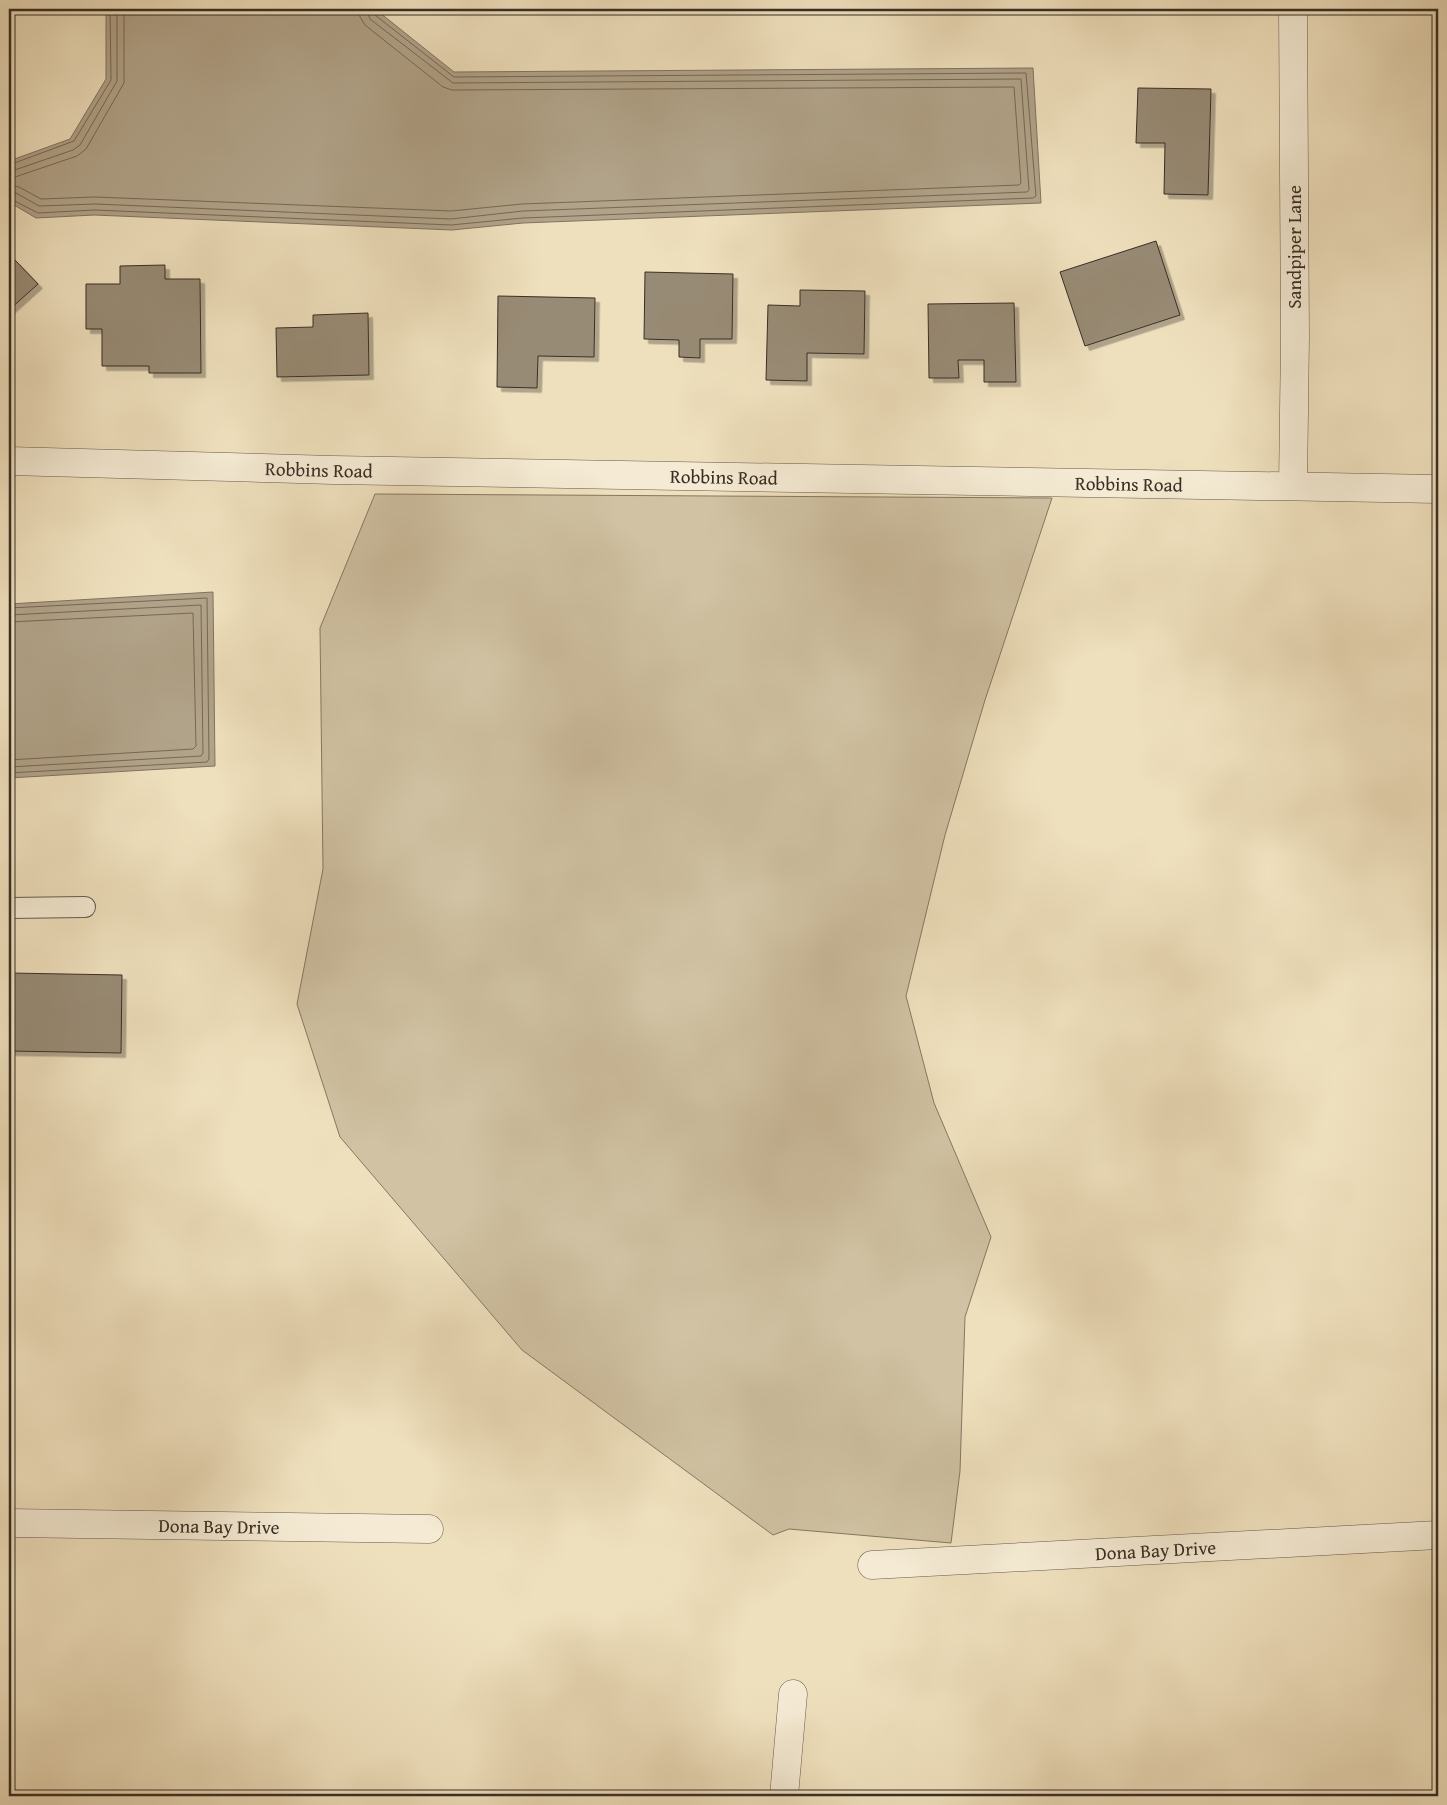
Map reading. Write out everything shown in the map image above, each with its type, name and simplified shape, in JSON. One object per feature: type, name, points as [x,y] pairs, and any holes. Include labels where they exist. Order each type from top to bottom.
[{"type":"street","name":"Sandpiper Lane","points":[[1293,9],[1295,336],[1293,486]]},
{"type":"street","name":"Robbins Road","points":[[9,461],[333,470],[1438,489]]},
{"type":"street","name":"Dona Bay Drive","points":[[9,1524],[429,1529]]},
{"type":"street","name":"Dona Bay Drive","points":[[872,1565],[1438,1536]]},
{"type":"street","points":[[784,1796],[793,1694]]},
{"type":"lane","points":[[9,908],[84,907]]},
{"type":"shaded area","points":[[375,494],[1052,498],[985,700],[945,835],[906,996],[934,1103],[991,1237],[965,1317],[960,1471],[951,1543],[789,1529],[773,1535],[522,1350],[340,1137],[297,1004],[323,869],[320,628]]},
{"type":"water","points":[[106,9],[375,9],[454,72],[1033,68],[1041,203],[523,223],[452,230],[94,215],[36,218],[9,202],[9,161],[70,139],[106,79]]},
{"type":"water","points":[[213,592],[215,766],[9,778],[9,604]]},
{"type":"building","points":[[1138,88],[1211,89],[1208,195],[1164,194],[1165,143],[1136,143]]},
{"type":"building","points":[[1156,241],[1180,315],[1085,346],[1060,272]]},
{"type":"building","points":[[15,260],[38,284],[9,310],[9,265]]},
{"type":"building","points":[[165,265],[165,279],[200,279],[201,373],[149,373],[149,366],[102,366],[102,329],[86,329],[86,284],[120,284],[120,266]]},
{"type":"building","points":[[645,272],[733,274],[732,339],[700,339],[700,358],[679,357],[679,340],[644,339]]},
{"type":"building","points":[[800,290],[865,291],[864,354],[807,353],[807,381],[766,380],[768,305],[800,306]]},
{"type":"building","points":[[498,296],[595,298],[594,357],[538,356],[537,388],[497,387]]},
{"type":"building","points":[[1014,303],[1016,382],[984,382],[984,360],[958,360],[959,378],[929,378],[928,304]]},
{"type":"building","points":[[368,313],[369,375],[277,377],[276,328],[313,327],[313,315]]},
{"type":"building","points":[[9,973],[122,975],[121,1053],[9,1051]]}]
